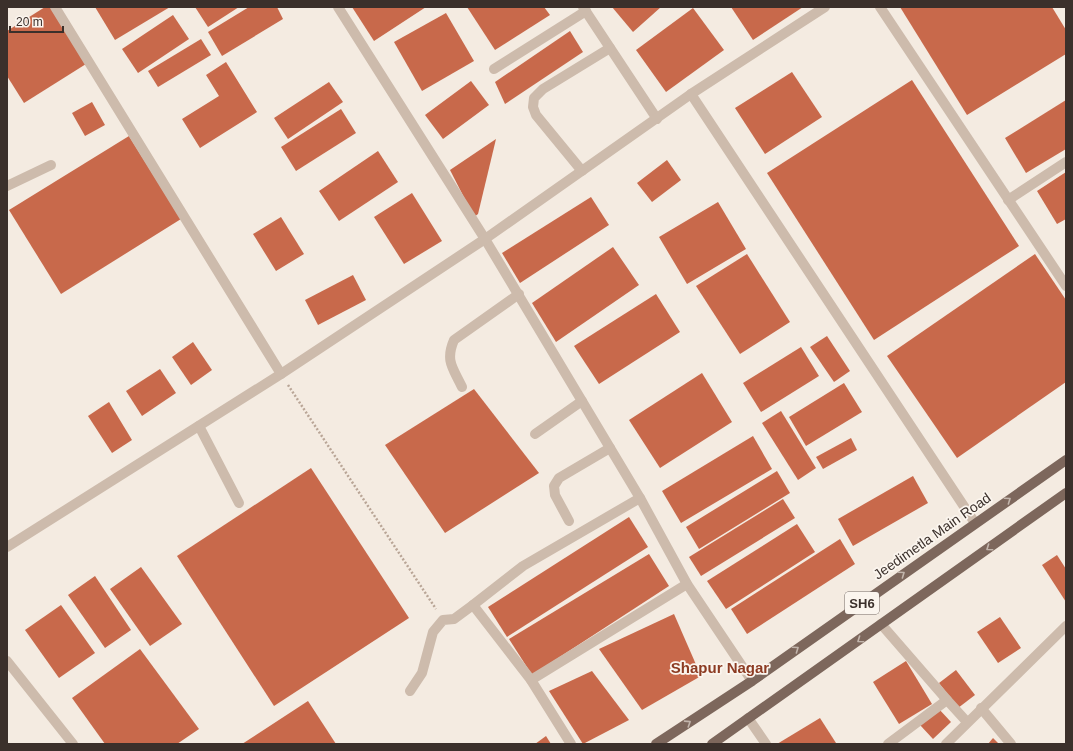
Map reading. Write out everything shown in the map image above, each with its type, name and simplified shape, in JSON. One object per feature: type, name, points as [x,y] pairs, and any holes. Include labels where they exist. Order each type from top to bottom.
[{"type":"main road","name":"Jeedimetla Main Road","points":[[656,744],[752,681],[974,523],[1066,460]]},
{"type":"main road","name":"SH6","points":[[712,744],[1066,493]]},
{"type":"street","points":[[54,7],[282,374]]},
{"type":"street","points":[[338,7],[519,294],[640,498],[687,584],[752,681]]},
{"type":"street","points":[[7,547],[282,374],[485,239],[691,94],[825,7]]},
{"type":"street","points":[[880,7],[1066,286]]},
{"type":"street","points":[[494,69],[584,9],[657,119]]},
{"type":"street","points":[[582,171],[536,115],[533,107],[534,98],[544,89],[610,48]]},
{"type":"street","points":[[691,94],[974,523]]},
{"type":"street","points":[[1008,200],[1066,162]]},
{"type":"street","points":[[7,186],[51,165]]},
{"type":"street","points":[[462,387],[450,362],[450,350],[454,340],[519,294]]},
{"type":"street","points":[[536,434],[582,401]]},
{"type":"street","points":[[199,426],[239,503]]},
{"type":"street","points":[[569,522],[555,496],[554,486],[560,478],[610,448]]},
{"type":"street","points":[[410,691],[422,673],[433,632],[443,620],[454,619],[523,566],[640,498]]},
{"type":"street","points":[[531,680],[687,584]]},
{"type":"street","points":[[473,605],[531,680],[572,744]]},
{"type":"street","points":[[881,624],[967,722]]},
{"type":"street","points":[[946,744],[1066,626]]},
{"type":"street","points":[[7,661],[73,744]]},
{"type":"street","points":[[888,744],[947,700]]},
{"type":"street","points":[[981,708],[1011,744]]},
{"type":"street","points":[[748,718],[766,744]]},
{"type":"path","points":[[282,374],[443,620]]},
{"type":"building","points":[[45,7],[50,7],[86,64],[24,103],[7,76],[7,31]]},
{"type":"building","points":[[95,7],[170,7],[115,40]]},
{"type":"building","points":[[195,7],[239,7],[208,27]]},
{"type":"building","points":[[249,7],[277,7],[283,19],[222,56],[208,32]]},
{"type":"building","points":[[352,7],[426,7],[374,41]]},
{"type":"building","points":[[467,7],[544,7],[550,15],[495,50]]},
{"type":"building","points":[[612,7],[661,7],[633,32]]},
{"type":"building","points":[[731,7],[803,7],[753,40]]},
{"type":"building","points":[[900,7],[1052,7],[1066,30],[1066,54],[967,115]]},
{"type":"building","points":[[693,8],[724,50],[666,92],[636,50]]},
{"type":"building","points":[[446,13],[474,61],[422,91],[394,42]]},
{"type":"building","points":[[173,15],[189,39],[138,73],[122,49]]},
{"type":"building","points":[[570,31],[583,52],[505,104],[495,82]]},
{"type":"building","points":[[201,39],[211,55],[158,87],[148,71]]},
{"type":"building","points":[[226,62],[257,112],[200,148],[182,119],[219,96],[206,75]]},
{"type":"building","points":[[792,72],[822,117],[765,154],[735,108]]},
{"type":"building","points":[[912,80],[1019,246],[874,340],[767,173]]},
{"type":"building","points":[[471,81],[489,105],[443,139],[425,115]]},
{"type":"building","points":[[329,82],[343,102],[288,139],[274,118]]},
{"type":"building","points":[[1066,100],[1066,149],[1026,173],[1005,138]]},
{"type":"building","points":[[92,102],[105,125],[85,136],[72,113]]},
{"type":"building","points":[[341,109],[356,133],[296,171],[281,147]]},
{"type":"building","points":[[129,136],[181,219],[61,294],[9,210]]},
{"type":"building","points":[[496,139],[478,214],[474,217],[450,170]]},
{"type":"building","points":[[378,151],[398,182],[339,221],[319,191]]},
{"type":"building","points":[[667,160],[681,180],[652,202],[637,183]]},
{"type":"building","points":[[1066,172],[1066,219],[1057,224],[1037,191]]},
{"type":"building","points":[[412,193],[442,241],[404,264],[374,217]]},
{"type":"building","points":[[591,197],[609,225],[520,283],[502,253]]},
{"type":"building","points":[[718,202],[746,249],[687,284],[659,237]]},
{"type":"building","points":[[281,217],[304,254],[276,271],[253,234]]},
{"type":"building","points":[[613,247],[639,285],[556,342],[532,303]]},
{"type":"building","points":[[747,254],[790,322],[740,354],[696,286]]},
{"type":"building","points":[[1035,254],[1066,300],[1066,382],[957,458],[887,356]]},
{"type":"building","points":[[353,275],[366,300],[318,325],[305,300]]},
{"type":"building","points":[[656,294],[680,332],[599,384],[574,346]]},
{"type":"building","points":[[827,336],[850,371],[834,382],[810,347]]},
{"type":"building","points":[[193,342],[212,370],[191,385],[172,357]]},
{"type":"building","points":[[801,347],[819,376],[761,412],[743,383]]},
{"type":"building","points":[[160,369],[176,393],[142,416],[126,391]]},
{"type":"building","points":[[702,373],[732,422],[660,468],[629,420]]},
{"type":"building","points":[[844,383],[862,412],[806,446],[789,417]]},
{"type":"building","points":[[474,389],[539,473],[445,533],[385,445]]},
{"type":"building","points":[[109,402],[132,440],[112,453],[88,416]]},
{"type":"building","points":[[781,411],[816,468],[798,480],[762,423]]},
{"type":"building","points":[[753,436],[772,469],[681,523],[662,491]]},
{"type":"building","points":[[851,438],[857,450],[823,469],[816,457]]},
{"type":"building","points":[[311,468],[409,618],[274,706],[177,556]]},
{"type":"building","points":[[777,471],[790,493],[699,549],[686,527]]},
{"type":"building","points":[[913,476],[928,503],[853,546],[838,519]]},
{"type":"building","points":[[783,499],[795,518],[701,576],[689,557]]},
{"type":"building","points":[[629,517],[648,547],[507,637],[488,607]]},
{"type":"building","points":[[797,524],[815,552],[726,609],[707,581]]},
{"type":"building","points":[[840,539],[855,564],[747,634],[731,609]]},
{"type":"building","points":[[649,554],[669,586],[532,675],[509,639]]},
{"type":"building","points":[[1057,555],[1066,569],[1066,602],[1042,565]]},
{"type":"building","points":[[141,567],[182,624],[150,646],[110,589]]},
{"type":"building","points":[[95,576],[131,630],[105,648],[68,595]]},
{"type":"building","points":[[61,605],[95,653],[59,678],[25,630]]},
{"type":"building","points":[[674,614],[701,676],[642,710],[599,649]]},
{"type":"building","points":[[1000,617],[1021,648],[998,663],[977,632]]},
{"type":"building","points":[[140,649],[199,729],[177,744],[105,744],[72,698]]},
{"type":"building","points":[[906,661],[932,704],[899,724],[873,682]]},
{"type":"building","points":[[956,670],[975,695],[958,708],[939,683]]},
{"type":"building","points":[[592,671],[629,720],[583,744],[549,691]]},
{"type":"building","points":[[308,701],[336,744],[242,744]]},
{"type":"building","points":[[938,708],[951,722],[933,739],[920,725]]},
{"type":"building","points":[[820,718],[836,743],[777,744]]},
{"type":"building","points":[[546,736],[551,744],[535,744]]},
{"type":"building","points":[[993,738],[999,744],[988,744]]},
{"type":"district","name":"Shapur Nagar","points":[[720,668]]}]
